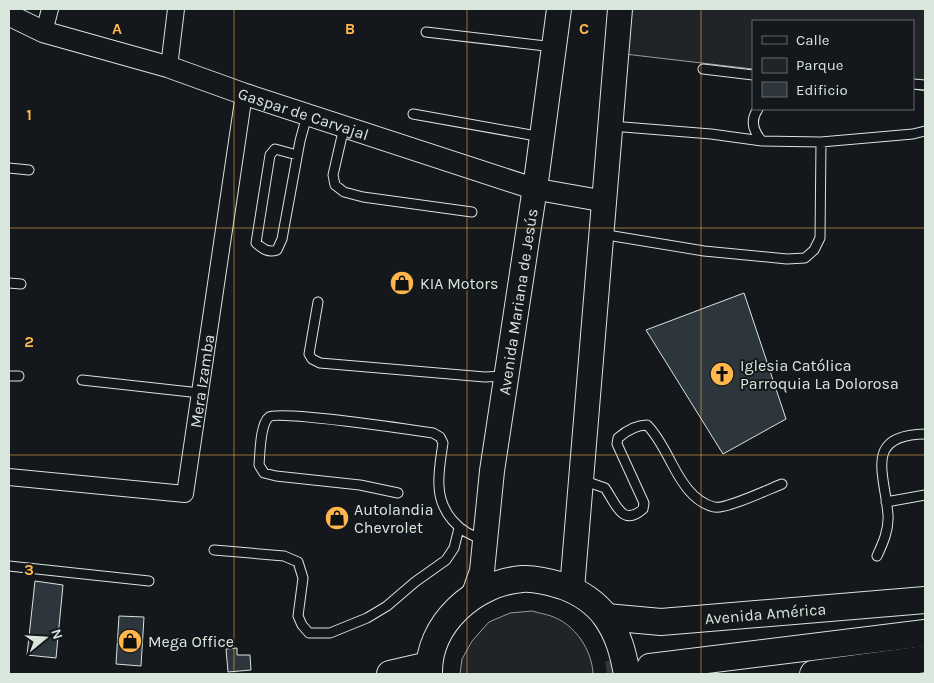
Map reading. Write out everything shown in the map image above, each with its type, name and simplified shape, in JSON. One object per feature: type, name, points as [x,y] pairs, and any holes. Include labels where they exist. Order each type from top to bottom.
[{"type":"main road","name":"Avenida Mariana de Jesús","points":[[474,594],[482,571],[492,471],[535,189],[559,9]]},
{"type":"main road","points":[[572,589],[620,9]]},
{"type":"main road","points":[[390,674],[429,670],[437,637],[452,613],[474,594],[498,583],[523,579],[548,581],[572,589],[594,604],[606,617],[639,671],[925,633]]},
{"type":"main road","name":"Avenida América","points":[[606,617],[661,622],[925,600]]},
{"type":"main road","points":[[813,674],[925,659]]},
{"type":"street","points":[[44,32],[50,9]]},
{"type":"street","points":[[169,67],[176,9]]},
{"type":"street","name":"Gaspar de Carvajal","points":[[9,15],[44,32],[169,67],[244,94],[535,189],[603,201]]},
{"type":"street","name":"Mera Izamba","points":[[9,477],[185,494],[244,94]]},
{"type":"lane","points":[[426,32],[554,47]]},
{"type":"lane","points":[[703,69],[752,75]]},
{"type":"lane","points":[[758,110],[753,122],[754,130],[762,141]]},
{"type":"lane","points":[[297,155],[275,149],[271,151],[256,242],[263,249],[271,252],[277,250],[282,239],[297,155],[308,114]]},
{"type":"lane","points":[[412,114],[542,137]]},
{"type":"lane","points":[[609,126],[711,134],[762,141],[821,142],[913,134],[925,131]]},
{"type":"lane","points":[[344,127],[333,175],[335,186],[344,192],[363,197],[472,212]]},
{"type":"lane","points":[[600,234],[704,251],[787,259],[806,258],[814,250],[820,238],[821,142]]},
{"type":"lane","points":[[9,168],[29,170]]},
{"type":"lane","points":[[9,283],[21,284]]},
{"type":"lane","points":[[318,302],[309,354],[312,359],[320,363],[486,377],[507,376]]},
{"type":"lane","points":[[9,376],[19,376]]},
{"type":"lane","points":[[82,380],[200,393]]},
{"type":"lane","points":[[398,493],[360,485],[264,473],[258,465],[263,427],[267,419],[272,415],[297,417],[377,424],[433,433],[440,437],[443,443],[439,487],[446,510],[459,528],[473,536],[486,539]]},
{"type":"lane","points":[[581,480],[606,488],[622,514],[627,516],[638,514],[643,510],[644,503],[618,444],[618,438],[640,425],[647,425],[653,431],[676,472],[691,493],[715,508],[727,506],[782,484]]},
{"type":"lane","points":[[877,556],[886,536],[888,517],[882,478],[882,457],[887,446],[896,438],[925,434]]},
{"type":"lane","points":[[886,502],[925,495]]},
{"type":"lane","points":[[214,550],[284,556],[298,562],[303,578],[298,616],[302,625],[309,633],[330,633],[374,614],[439,566],[446,560],[454,548],[459,528]]},
{"type":"lane","points":[[9,566],[149,581]]},
{"type":"green space","points":[[620,9],[925,9],[925,91],[914,89],[914,20],[752,20],[752,69],[616,53]]},
{"type":"green space","points":[[532,611],[560,620],[575,632],[586,647],[593,674],[460,674],[462,659],[472,641],[489,622],[510,613]]},
{"type":"building","name":"Iglesia Católica Parroquia La Dolorosa","points":[[744,293],[786,419],[723,454],[646,330]]},
{"type":"building","points":[[35,581],[63,585],[56,658],[27,655]]},
{"type":"building","name":"Mega Office","points":[[119,616],[144,617],[141,666],[116,664]]},
{"type":"building","points":[[237,648],[237,655],[250,655],[251,670],[228,672],[226,649]]},
{"type":"tunnel","points":[[607,674],[648,668]]},
{"type":"place","name":"KIA Motors","points":[[402,283]]},
{"type":"place","name":"Iglesia Católica Parroquia La Dolorosa","points":[[722,374]]},
{"type":"place","name":"Autolandia Chevrolet","points":[[337,518]]},
{"type":"place","name":"Mega Office","points":[[130,641]]}]
